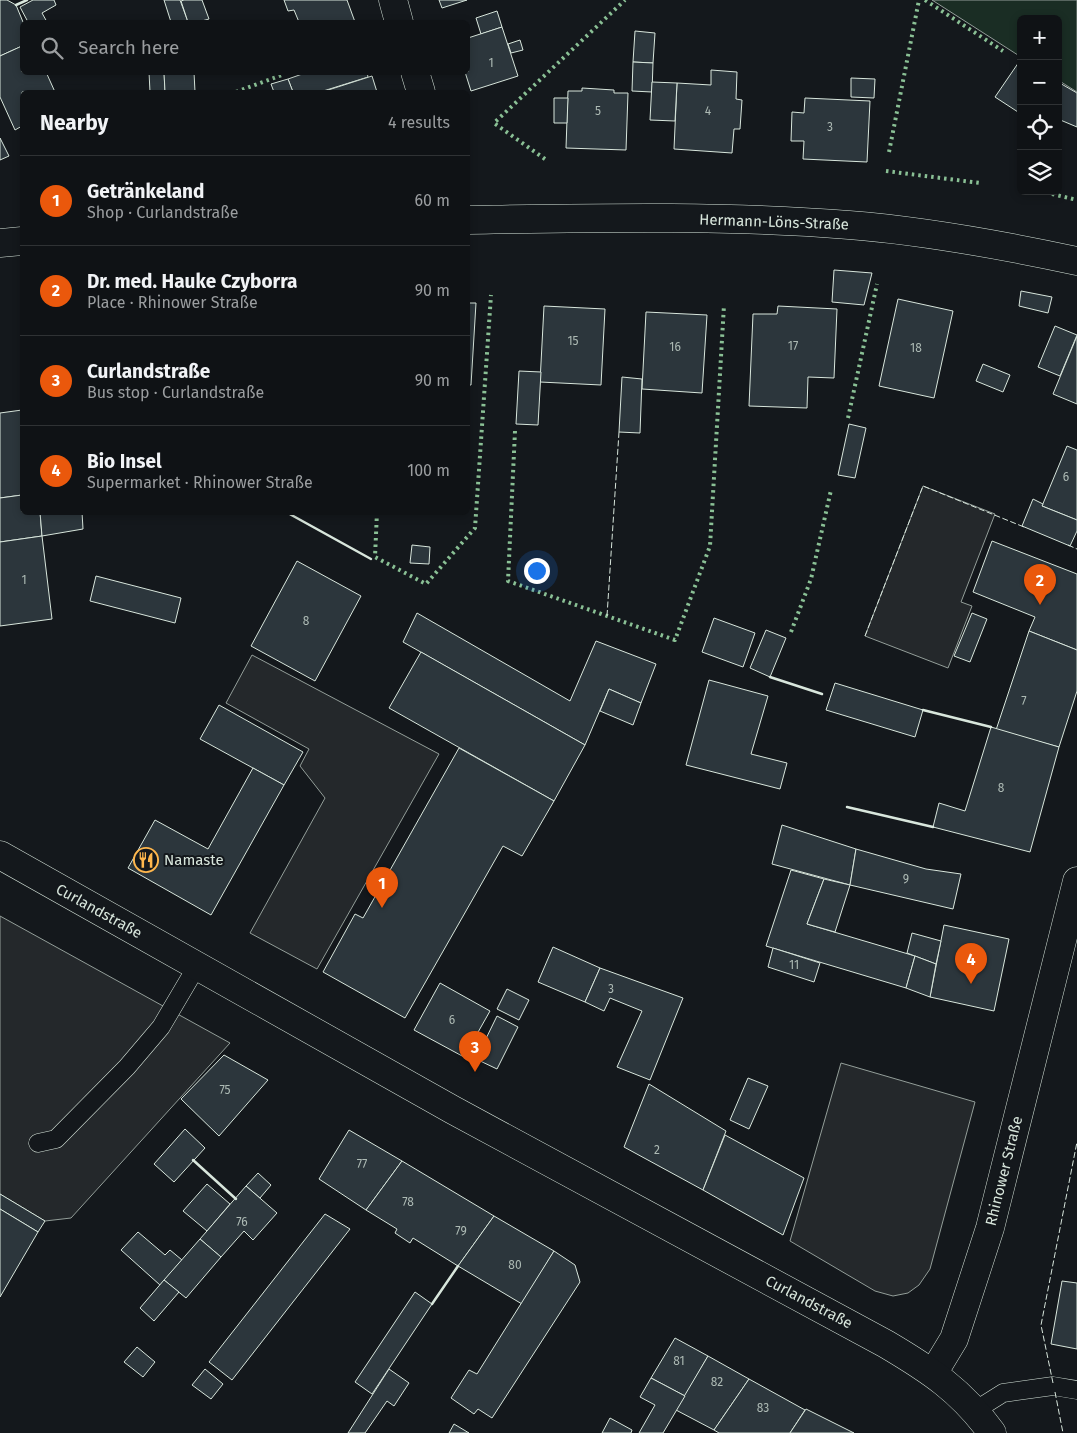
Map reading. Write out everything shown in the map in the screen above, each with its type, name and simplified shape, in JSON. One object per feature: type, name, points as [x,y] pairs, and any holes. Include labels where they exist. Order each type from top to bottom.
[{"type":"street","points":[[393,0],[398,20]]},
{"type":"street","points":[[416,75],[420,90]]},
{"type":"street","name":"Hermann-Löns-Straße","points":[[470,220],[621,217],[849,225],[960,239],[1077,261]]},
{"type":"street","points":[[0,243],[20,241]]},
{"type":"street","name":"Curlandstraße","points":[[0,855],[453,1110],[886,1344],[934,1372]]},
{"type":"street","name":"Rhinower Straße","points":[[934,1372],[954,1339],[990,1228],[1077,881]]},
{"type":"street","points":[[934,1372],[976,1410],[992,1433]]},
{"type":"lane","points":[[38,1143],[56,1139],[127,1067],[161,1027],[197,966]]},
{"type":"lane","points":[[976,1410],[1003,1393],[1053,1386],[1077,1390]]},
{"type":"green space","points":[[932,0],[1077,0],[1077,92],[1062,83],[1062,15],[1017,15],[1017,54]]},
{"type":"shaded area","points":[[923,486],[995,514],[961,602],[972,606],[948,668],[865,636]]},
{"type":"shaded area","points":[[252,655],[439,754],[317,969],[250,933],[325,798],[300,766],[309,749],[226,703]]},
{"type":"shaded area","points":[[0,916],[230,1043],[71,1218],[45,1221],[0,1194]]},
{"type":"shaded area","points":[[841,1063],[975,1102],[930,1269],[919,1285],[908,1293],[893,1296],[875,1291],[790,1241]]},
{"type":"building","points":[[0,0],[7,0],[16,5],[22,20],[20,20],[20,47],[0,56]]},
{"type":"building","points":[[33,0],[54,0],[56,5],[42,13],[46,20],[27,20],[20,7]]},
{"type":"building","points":[[164,0],[180,0],[187,20],[170,20]]},
{"type":"building","points":[[202,0],[209,19],[187,20],[181,1]]},
{"type":"building","points":[[284,0],[347,0],[354,20],[298,20],[294,10],[288,11]]},
{"type":"building","points":[[439,0],[467,0],[442,8]]},
{"type":"building","points":[[497,11],[502,27],[481,34],[476,18]]},
{"type":"building","points":[[502,27],[518,76],[471,91],[466,75],[470,75],[470,37]]},
{"type":"building","points":[[635,31],[655,33],[653,63],[633,62]]},
{"type":"building","points":[[520,40],[523,50],[511,53],[508,44]]},
{"type":"building","points":[[20,47],[20,75],[47,75],[54,90],[20,90],[20,127],[15,130],[0,97],[0,56]]},
{"type":"building","points":[[633,62],[653,63],[652,92],[632,91]]},
{"type":"building","points":[[1017,65],[1017,111],[995,97]]},
{"type":"building","points":[[711,70],[737,72],[736,99],[742,100],[740,129],[734,129],[732,153],[674,149],[677,83],[711,85]]},
{"type":"building","points":[[149,75],[164,75],[165,90],[150,90]]},
{"type":"building","points":[[164,75],[194,75],[195,90],[165,90]]},
{"type":"building","points":[[299,75],[368,75],[368,77],[326,90],[292,90],[288,79]]},
{"type":"building","points":[[372,76],[376,90],[328,90]]},
{"type":"building","points":[[851,78],[875,79],[874,98],[851,97]]},
{"type":"building","points":[[288,79],[292,90],[273,90],[271,84]]},
{"type":"building","points":[[652,82],[677,83],[675,121],[650,120]]},
{"type":"building","points":[[1062,84],[1077,93],[1077,127],[1062,121]]},
{"type":"building","points":[[582,88],[614,90],[614,93],[628,93],[626,150],[566,148],[568,91],[582,91]]},
{"type":"building","points":[[554,98],[568,98],[567,123],[554,123]]},
{"type":"building","points":[[805,98],[870,101],[867,162],[803,159],[804,141],[791,141],[792,112],[804,113]]},
{"type":"building","points":[[0,138],[9,156],[0,160]]},
{"type":"building","points":[[834,270],[872,273],[864,305],[832,302]]},
{"type":"building","points":[[1021,291],[1052,297],[1048,313],[1019,306]]},
{"type":"building","points":[[898,299],[953,311],[934,398],[879,386]]},
{"type":"building","points":[[470,303],[476,303],[471,385]]},
{"type":"building","points":[[544,306],[605,309],[601,385],[540,382]]},
{"type":"building","points":[[778,306],[837,309],[834,378],[808,377],[807,408],[749,406],[753,314],[777,314]]},
{"type":"building","points":[[646,312],[707,315],[702,393],[642,389]]},
{"type":"building","points":[[1055,326],[1077,335],[1060,376],[1038,367]]},
{"type":"building","points":[[1077,336],[1077,404],[1053,394]]},
{"type":"building","points":[[983,364],[1010,375],[1003,392],[976,381]]},
{"type":"building","points":[[519,371],[541,372],[538,425],[516,424]]},
{"type":"building","points":[[622,377],[642,379],[640,433],[619,432]]},
{"type":"building","points":[[20,410],[20,495],[0,498],[0,413]]},
{"type":"building","points":[[849,424],[866,428],[855,478],[838,475]]},
{"type":"building","points":[[1067,446],[1077,450],[1077,520],[1042,506]]},
{"type":"building","points":[[20,495],[20,515],[40,515],[42,536],[0,542],[0,498]]},
{"type":"building","points":[[1033,499],[1043,504],[1042,506],[1077,520],[1077,531],[1070,546],[1022,526]]},
{"type":"building","points":[[40,515],[82,515],[83,529],[42,536]]},
{"type":"building","points":[[42,536],[52,619],[0,626],[0,542]]},
{"type":"building","points":[[992,541],[1077,574],[1077,650],[1029,631],[1035,617],[973,592]]},
{"type":"building","points":[[412,545],[430,547],[429,564],[410,563]]},
{"type":"building","points":[[297,561],[361,596],[315,681],[251,646]]},
{"type":"building","points":[[96,576],[181,598],[175,623],[90,601]]},
{"type":"building","points":[[417,613],[570,701],[596,641],[656,664],[641,703],[609,689],[585,745],[403,642]]},
{"type":"building","points":[[972,613],[987,619],[970,662],[954,656]]},
{"type":"building","points":[[714,618],[755,633],[743,667],[702,652]]},
{"type":"building","points":[[766,630],[786,638],[770,677],[750,668]]},
{"type":"building","points":[[1029,631],[1077,650],[1077,691],[1059,747],[996,730]]},
{"type":"building","points":[[421,652],[585,745],[554,801],[389,708]]},
{"type":"building","points":[[709,680],[768,696],[751,754],[787,763],[780,789],[686,765]]},
{"type":"building","points":[[835,683],[923,710],[915,737],[826,710]]},
{"type":"building","points":[[609,689],[641,703],[633,725],[600,711]]},
{"type":"building","points":[[219,705],[303,752],[284,785],[200,739]]},
{"type":"building","points":[[991,727],[1059,747],[1030,852],[933,827],[939,803],[965,811]]},
{"type":"building","points":[[459,748],[554,801],[522,856],[503,846],[405,1018],[323,972],[355,914],[363,918]]},
{"type":"building","points":[[253,768],[284,785],[211,915],[128,868],[155,820],[208,849]]},
{"type":"building","points":[[782,825],[856,849],[850,885],[772,864]]},
{"type":"building","points":[[856,849],[926,869],[961,874],[953,909],[850,885]]},
{"type":"building","points":[[791,870],[824,879],[807,924],[915,956],[906,988],[766,946]]},
{"type":"building","points":[[824,879],[850,885],[835,932],[807,924]]},
{"type":"building","points":[[944,925],[1009,939],[994,1011],[930,997]]},
{"type":"building","points":[[912,933],[941,941],[936,964],[907,953]]},
{"type":"building","points":[[553,947],[600,968],[585,1002],[538,982]]},
{"type":"building","points":[[773,948],[820,963],[814,982],[768,967]]},
{"type":"building","points":[[915,956],[936,964],[930,997],[906,988]]},
{"type":"building","points":[[600,968],[683,998],[650,1080],[617,1067],[642,1011],[610,998],[604,1011],[585,1002]]},
{"type":"building","points":[[440,983],[490,1011],[464,1057],[414,1030]]},
{"type":"building","points":[[507,989],[529,1000],[519,1020],[497,1009]]},
{"type":"building","points":[[497,1016],[518,1027],[497,1069],[476,1059]]},
{"type":"building","points":[[224,1055],[268,1080],[219,1136],[181,1099]]},
{"type":"building","points":[[748,1078],[768,1086],[749,1129],[730,1120]]},
{"type":"building","points":[[649,1084],[726,1131],[703,1190],[624,1147]]},
{"type":"building","points":[[185,1129],[205,1148],[174,1182],[154,1164]]},
{"type":"building","points":[[349,1130],[402,1161],[366,1210],[319,1179]]},
{"type":"building","points":[[725,1135],[804,1178],[783,1235],[703,1190]]},
{"type":"building","points":[[402,1161],[494,1216],[458,1266],[413,1238],[410,1243],[395,1233],[397,1229],[366,1210]]},
{"type":"building","points":[[258,1173],[271,1185],[260,1198],[246,1186]]},
{"type":"building","points":[[207,1184],[230,1204],[207,1231],[183,1211]]},
{"type":"building","points":[[246,1186],[277,1213],[253,1240],[244,1231],[221,1257],[200,1239]]},
{"type":"building","points":[[0,1194],[45,1221],[38,1232],[0,1209]]},
{"type":"building","points":[[0,1209],[38,1232],[0,1297]]},
{"type":"building","points":[[325,1214],[350,1229],[232,1380],[209,1362]]},
{"type":"building","points":[[494,1216],[554,1251],[522,1304],[458,1266]]},
{"type":"building","points":[[138,1232],[165,1255],[170,1250],[182,1260],[160,1285],[121,1250]]},
{"type":"building","points":[[200,1239],[221,1257],[186,1298],[164,1280]]},
{"type":"building","points":[[554,1251],[575,1265],[580,1282],[492,1418],[478,1409],[474,1414],[451,1398],[469,1370],[477,1374]]},
{"type":"building","points":[[164,1280],[179,1292],[154,1321],[140,1308]]},
{"type":"building","points":[[1062,1281],[1077,1283],[1077,1349],[1051,1344]]},
{"type":"building","points":[[415,1292],[432,1304],[372,1394],[355,1382]]},
{"type":"building","points":[[675,1338],[708,1356],[685,1396],[651,1378]]},
{"type":"building","points":[[137,1347],[155,1362],[143,1377],[124,1362]]},
{"type":"building","points":[[708,1356],[749,1379],[714,1430],[676,1410]]},
{"type":"building","points":[[205,1369],[223,1384],[211,1399],[192,1385]]},
{"type":"building","points":[[389,1369],[409,1383],[394,1406],[387,1401],[365,1433],[348,1433]]},
{"type":"building","points":[[651,1378],[685,1396],[663,1433],[639,1433],[655,1405],[640,1397]]},
{"type":"building","points":[[749,1379],[805,1410],[790,1433],[719,1433],[714,1430]]},
{"type":"building","points":[[806,1409],[854,1433],[790,1433]]},
{"type":"building","points":[[610,1418],[632,1430],[631,1433],[602,1433]]},
{"type":"building","points":[[454,1424],[469,1433],[449,1433]]},
{"type":"hedge","points":[[545,159],[494,123],[625,0]]},
{"type":"hedge","points":[[889,152],[919,0]]},
{"type":"hedge","points":[[925,0],[1003,51]]},
{"type":"hedge","points":[[241,90],[282,75]]},
{"type":"hedge","points":[[886,171],[980,183]]},
{"type":"hedge","points":[[1056,195],[1077,200]]},
{"type":"hedge","points":[[848,418],[877,284]]},
{"type":"hedge","points":[[377,515],[375,557],[426,584],[475,528],[491,295]]},
{"type":"hedge","points":[[515,431],[508,581],[675,640],[710,546],[724,305]]},
{"type":"hedge","points":[[791,632],[811,579],[831,490]]},
{"type":"fence","points":[[607,616],[619,432]]},
{"type":"fence","points":[[865,636],[923,486],[1024,527]]},
{"type":"fence","points":[[1068,545],[1077,549]]},
{"type":"fence","points":[[1053,1383],[1041,1325],[1077,1142]]},
{"type":"fence","points":[[1055,1392],[1063,1433]]},
{"type":"wall","points":[[16,5],[27,0]]},
{"type":"wall","points":[[291,515],[371,559]]},
{"type":"wall","points":[[770,677],[822,694]]},
{"type":"wall","points":[[923,710],[991,727]]},
{"type":"wall","points":[[847,807],[933,827]]},
{"type":"wall","points":[[193,1160],[236,1199]]},
{"type":"wall","points":[[432,1304],[458,1266]]},
{"type":"place","name":"Dr. med. Hauke Czyborra","points":[[1040,605]]},
{"type":"place","name":"Namaste","points":[[146,860]]},
{"type":"place","name":"Getränkeland","points":[[382,908]]},
{"type":"place","name":"Bio Insel","points":[[971,984]]},
{"type":"place","name":"Curlandstraße","points":[[475,1072]]}]
